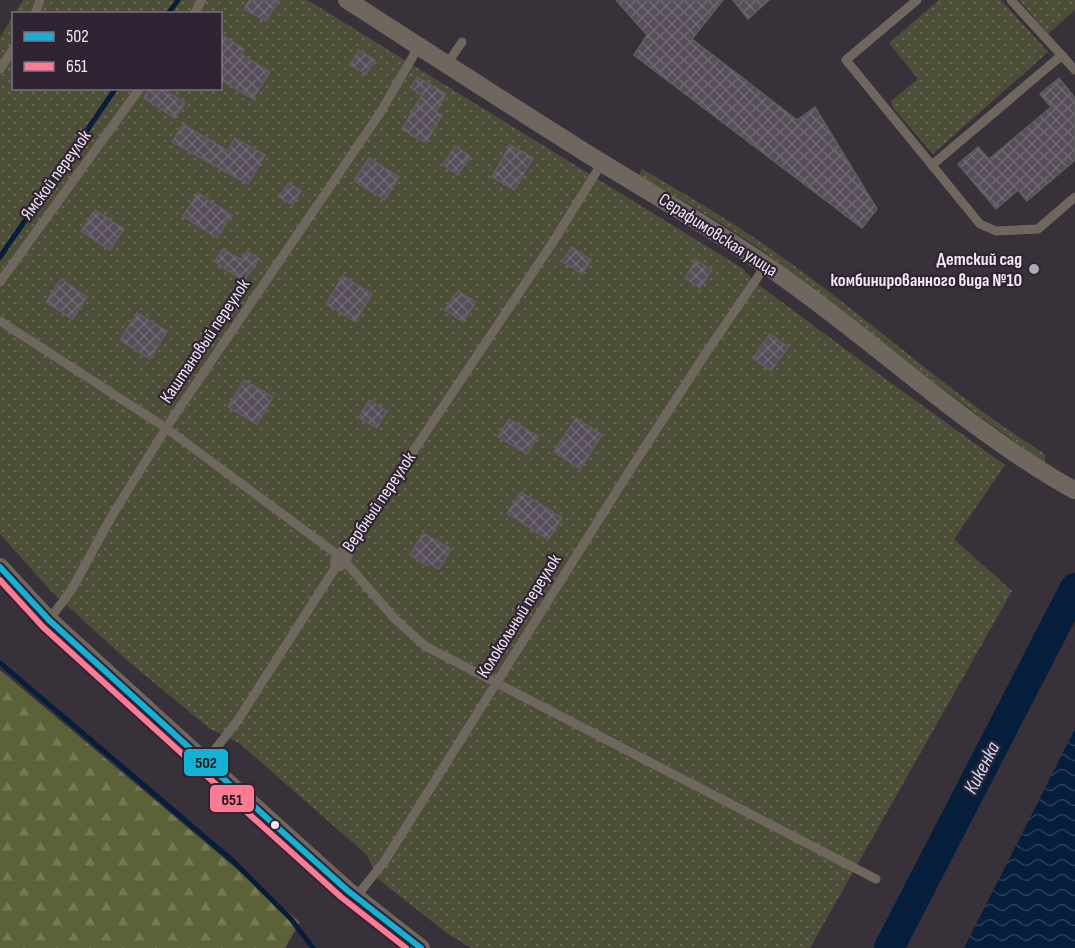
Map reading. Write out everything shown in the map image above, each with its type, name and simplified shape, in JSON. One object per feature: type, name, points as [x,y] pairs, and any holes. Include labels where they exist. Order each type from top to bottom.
[{"type":"street","name":"Серафимовская улица","points":[[347,0],[766,265],[983,431],[1038,470],[1075,490]]},
{"type":"street","points":[[0,567],[49,620],[205,762],[356,897],[421,948]]},
{"type":"lane","points":[[917,0],[846,60],[980,224],[996,231],[1038,229],[1075,197]]},
{"type":"lane","points":[[1011,0],[1075,70]]},
{"type":"lane","points":[[447,64],[462,42]]},
{"type":"lane","name":"Каштановый переулок","points":[[49,620],[72,589],[110,519],[166,428],[380,112],[419,46]]},
{"type":"lane","points":[[0,69],[12,51]]},
{"type":"lane","points":[[932,165],[1062,55]]},
{"type":"lane","name":"Ямской переулок","points":[[0,282],[139,90]]},
{"type":"lane","name":"Вербный переулок","points":[[205,762],[236,723],[342,558],[553,242],[602,163]]},
{"type":"lane","name":"Колокольный переулок","points":[[356,897],[384,862],[632,467],[766,265]]},
{"type":"lane","points":[[0,321],[166,428],[342,558],[395,619],[425,646],[876,879]]},
{"type":"green space","points":[[23,0],[306,0],[742,268],[755,282],[1005,465],[954,539],[1012,591],[810,948],[471,948],[448,934],[378,879],[367,855],[239,743],[210,729],[129,662],[51,591],[0,534],[0,37],[12,18],[12,90],[222,90],[222,12],[16,12]]},
{"type":"green space","points":[[939,0],[1001,0],[1048,52],[933,154],[893,108],[891,101],[918,79],[889,43]]},
{"type":"green space","points":[[1019,0],[1075,0],[1075,10],[1048,34]]},
{"type":"green space","points":[[642,169],[778,254],[976,407],[1045,454],[1045,463],[760,249],[639,175]]},
{"type":"green space","points":[[0,670],[300,922],[285,948],[0,948]]},
{"type":"water","points":[[1075,729],[1075,948],[964,948]]},
{"type":"building","points":[[249,0],[279,0],[266,21],[244,9]]},
{"type":"building","points":[[616,0],[723,0],[692,39],[797,120],[815,107],[877,209],[862,228],[634,55],[647,35]]},
{"type":"building","points":[[733,0],[769,0],[748,19]]},
{"type":"building","points":[[222,35],[244,49],[241,54],[270,72],[253,99],[222,80]]},
{"type":"building","points":[[359,50],[375,60],[366,74],[350,65]]},
{"type":"building","points":[[417,77],[446,94],[436,112],[442,115],[426,143],[402,129],[422,95],[411,88]]},
{"type":"building","points":[[1059,78],[1075,98],[1075,160],[1027,201],[1018,190],[996,209],[958,164],[978,147],[989,159],[1051,107],[1040,94]]},
{"type":"building","points":[[149,90],[165,90],[185,103],[175,118],[144,98]]},
{"type":"building","points":[[183,124],[228,151],[235,138],[265,155],[248,184],[172,142]]},
{"type":"building","points":[[510,145],[533,158],[514,190],[492,177]]},
{"type":"building","points":[[455,146],[470,156],[458,175],[443,165]]},
{"type":"building","points":[[369,158],[399,177],[385,200],[354,181]]},
{"type":"building","points":[[288,183],[301,191],[293,205],[279,197]]},
{"type":"building","points":[[198,193],[232,215],[217,238],[183,216]]},
{"type":"building","points":[[95,210],[124,229],[110,250],[81,231]]},
{"type":"building","points":[[572,247],[591,260],[582,274],[562,261]]},
{"type":"building","points":[[223,249],[242,260],[247,251],[259,259],[244,281],[215,262]]},
{"type":"building","points":[[696,260],[712,270],[700,288],[685,278]]},
{"type":"building","points":[[343,276],[372,294],[355,322],[326,304]]},
{"type":"building","points":[[61,279],[87,297],[72,319],[46,302]]},
{"type":"building","points":[[458,291],[476,302],[463,322],[445,310]]},
{"type":"building","points":[[137,313],[167,331],[150,359],[120,340]]},
{"type":"building","points":[[770,334],[788,347],[771,371],[753,358]]},
{"type":"building","points":[[244,380],[273,397],[257,424],[228,407]]},
{"type":"building","points":[[369,400],[387,411],[377,428],[359,418]]},
{"type":"building","points":[[576,418],[602,435],[580,469],[554,452]]},
{"type":"building","points":[[509,419],[538,436],[527,454],[498,437]]},
{"type":"building","points":[[521,492],[562,518],[548,540],[507,513]]},
{"type":"building","points":[[423,533],[451,549],[439,569],[430,564],[428,566],[410,555]]},
{"type":"waterway","points":[[169,12],[178,0]]},
{"type":"waterway","points":[[0,257],[115,90]]},
{"type":"waterway","name":"Кикенка","points":[[889,948],[1075,588]]},
{"type":"waterway","points":[[0,663],[233,861],[291,919],[313,948]]},
{"type":"transit line","name":"502","points":[[0,567],[49,620],[205,762],[347,890],[421,948]]},
{"type":"transit line","name":"651","points":[[0,580],[43,627],[199,769],[341,897],[406,948]]},
{"type":"place","name":"Детский сад комбинированного вида №10","points":[[1034,269]]}]
